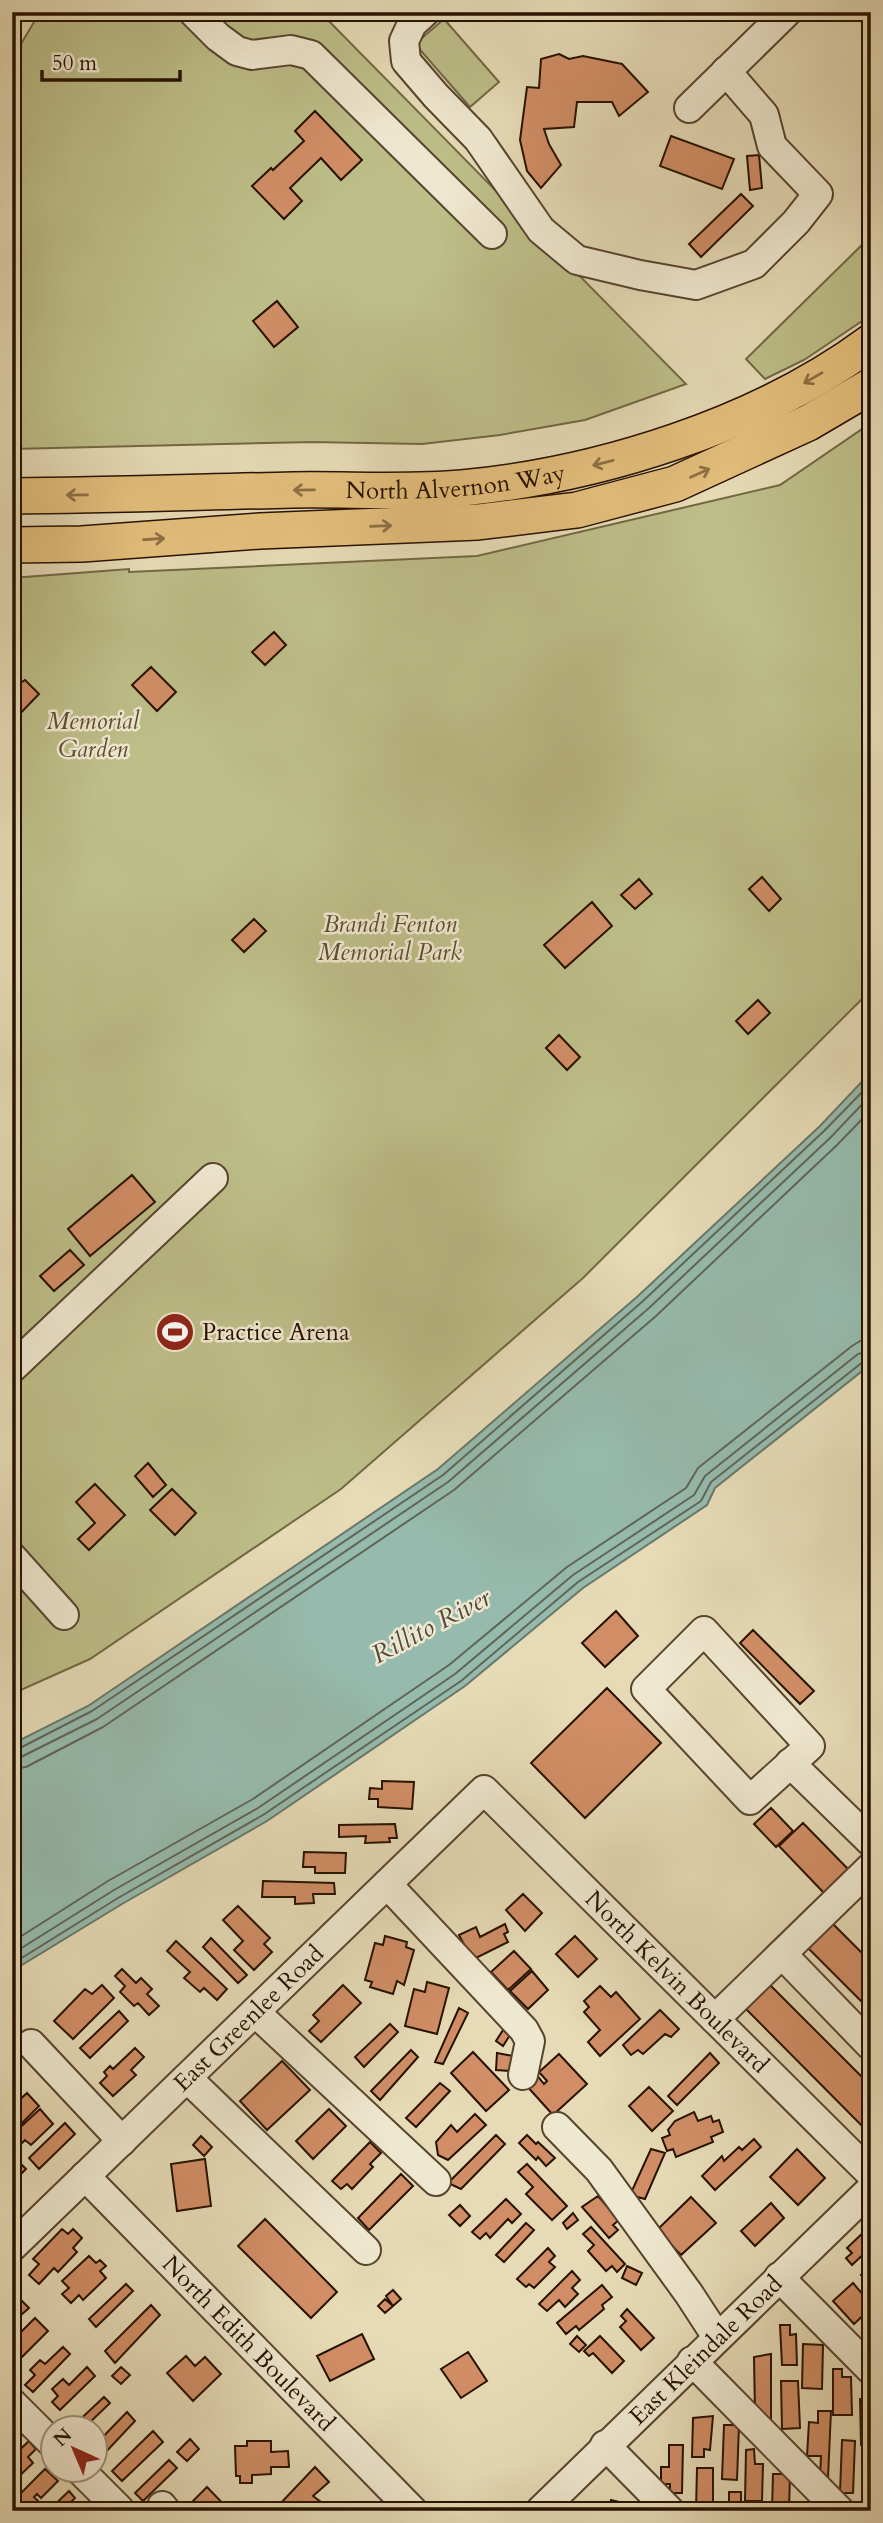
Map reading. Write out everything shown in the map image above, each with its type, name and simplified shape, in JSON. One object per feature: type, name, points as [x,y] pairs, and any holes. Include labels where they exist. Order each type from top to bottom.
[{"type":"main road","name":"North Alvernon Way","points":[[12,496],[460,488],[554,475],[637,454],[720,424],[794,389],[871,342]]},
{"type":"main road","name":"North Alvernon Way","points":[[12,545],[82,544],[260,531],[478,522],[577,510],[675,484],[808,423],[871,386]]},
{"type":"street","points":[[193,12],[218,37],[237,51],[252,55],[291,50],[311,55],[492,234]]},
{"type":"street","points":[[425,12],[412,24],[404,41],[407,61],[436,96],[478,139],[541,230],[578,260],[640,275],[696,285],[754,264],[796,222],[818,194],[772,146],[764,115],[726,71]]},
{"type":"street","points":[[689,108],[787,12]]},
{"type":"street","points":[[12,1368],[213,1178]]},
{"type":"street","points":[[12,1557],[64,1615]]},
{"type":"street","points":[[704,1631],[810,1746],[790,1763],[750,1800],[646,1689],[704,1631]]},
{"type":"street","points":[[790,1763],[871,1842]]},
{"type":"street","name":"East Greenlee Road","points":[[12,2247],[484,1790]]},
{"type":"street","name":"North Kelvin Boulevard","points":[[484,1790],[871,2174]]},
{"type":"street","points":[[716,2019],[871,1867]]},
{"type":"street","points":[[387,1884],[524,2029],[530,2041],[523,2076]]},
{"type":"street","points":[[782,1954],[871,2046]]},
{"type":"street","points":[[255,2012],[436,2180]]},
{"type":"street","points":[[31,2044],[122,2141]]},
{"type":"street","points":[[187,2078],[366,2250]]},
{"type":"street","points":[[556,2127],[600,2170],[690,2294],[717,2337]]},
{"type":"street","name":"North Edith Boulevard","points":[[85,2176],[413,2511]]},
{"type":"street","name":"East Kleindale Road","points":[[540,2511],[871,2189]]},
{"type":"street","points":[[779,2277],[871,2370]]},
{"type":"street","points":[[692,2361],[840,2511]]},
{"type":"street","points":[[12,2403],[38,2429]]},
{"type":"street","points":[[606,2445],[670,2511]]},
{"type":"street","points":[[94,2484],[119,2510]]},
{"type":"green space","points":[[40,12],[320,12],[686,384],[585,420],[500,435],[422,444],[312,442],[12,449],[12,59]]},
{"type":"green space","points":[[444,19],[499,82],[470,107],[415,44]]},
{"type":"green space","points":[[871,236],[871,315],[804,360],[765,379],[746,359]]},
{"type":"green space","name":"Brandi Fenton Memorial Park","points":[[871,423],[871,990],[583,1278],[341,1489],[90,1659],[12,1694],[12,578],[129,569],[129,572],[477,556],[780,485]]},
{"type":"water","name":"Rillito River","points":[[871,1072],[871,1364],[715,1488],[707,1505],[583,1588],[465,1686],[267,1821],[12,1971],[12,1744],[88,1706],[438,1469],[638,1296],[820,1126]]},
{"type":"building","points":[[559,54],[569,59],[583,56],[622,64],[648,92],[619,116],[612,102],[577,102],[574,127],[544,129],[561,165],[541,188],[527,171],[520,140],[527,87],[539,88],[541,59]]},
{"type":"building","points":[[315,111],[362,160],[341,180],[321,158],[290,188],[302,201],[284,219],[252,186],[304,141],[295,131]]},
{"type":"building","points":[[671,136],[734,159],[722,189],[660,166]]},
{"type":"building","points":[[759,155],[762,188],[750,190],[747,156]]},
{"type":"building","points":[[741,194],[753,206],[701,257],[689,244]]},
{"type":"building","points":[[277,301],[298,327],[274,347],[253,321]]},
{"type":"building","points":[[274,632],[286,645],[265,665],[252,652]]},
{"type":"building","points":[[151,667],[176,692],[157,711],[132,685]]},
{"type":"building","points":[[19,679],[22,682],[25,680],[39,694],[12,722],[12,685]]},
{"type":"building","points":[[762,877],[781,899],[769,911],[749,889]]},
{"type":"building","points":[[639,879],[652,894],[635,909],[621,895]]},
{"type":"building","points":[[592,902],[612,926],[565,968],[544,945]]},
{"type":"building","points":[[254,919],[266,931],[244,952],[232,940]]},
{"type":"building","points":[[758,1000],[770,1013],[748,1034],[736,1021]]},
{"type":"building","points":[[559,1035],[580,1057],[567,1070],[546,1048]]},
{"type":"building","points":[[132,1175],[155,1202],[90,1256],[68,1229]]},
{"type":"building","points":[[70,1250],[84,1265],[54,1291],[40,1276]]},
{"type":"building","points":[[148,1463],[166,1485],[153,1497],[135,1476]]},
{"type":"building","points":[[95,1484],[125,1515],[89,1550],[78,1539],[95,1523],[76,1502]]},
{"type":"building","points":[[172,1489],[196,1513],[175,1535],[150,1510]]},
{"type":"building","points":[[616,1611],[638,1636],[605,1667],[582,1643]]},
{"type":"building","points":[[753,1630],[814,1691],[800,1704],[740,1643]]},
{"type":"building","points":[[607,1688],[661,1743],[585,1818],[531,1763]]},
{"type":"building","points":[[382,1781],[414,1782],[412,1809],[378,1807],[378,1799],[369,1799],[370,1788],[382,1789]]},
{"type":"building","points":[[771,1808],[793,1831],[776,1847],[754,1824]]},
{"type":"building","points":[[803,1823],[848,1869],[824,1893],[779,1846]]},
{"type":"building","points":[[395,1824],[397,1838],[389,1838],[390,1842],[365,1843],[366,1836],[339,1837],[339,1825]]},
{"type":"building","points":[[304,1852],[346,1853],[345,1873],[315,1873],[315,1867],[303,1867]]},
{"type":"building","points":[[263,1881],[334,1883],[335,1894],[313,1894],[314,1903],[295,1904],[295,1897],[262,1897]]},
{"type":"building","points":[[523,1894],[542,1913],[525,1931],[506,1910]]},
{"type":"building","points":[[238,1906],[270,1938],[264,1944],[272,1952],[254,1970],[234,1950],[243,1941],[223,1920]]},
{"type":"building","points":[[832,1923],[871,1962],[871,2011],[808,1948]]},
{"type":"building","points":[[505,1924],[508,1932],[504,1934],[508,1942],[472,1960],[459,1935],[476,1927],[480,1937]]},
{"type":"building","points":[[385,1936],[407,1942],[406,1947],[414,1950],[404,1985],[397,1981],[393,1994],[370,1987],[372,1982],[365,1980],[375,1943],[383,1945]]},
{"type":"building","points":[[575,1936],[597,1959],[578,1977],[556,1954]]},
{"type":"building","points":[[211,1938],[247,1975],[238,1983],[203,1947]]},
{"type":"building","points":[[176,1941],[227,1989],[217,2000],[204,1988],[200,1992],[184,1978],[190,1972],[167,1951]]},
{"type":"building","points":[[514,1951],[531,1969],[508,1990],[491,1972]]},
{"type":"building","points":[[122,1969],[136,1983],[141,1978],[152,1989],[147,1994],[159,2006],[149,2015],[138,2003],[134,2006],[120,1992],[125,1986],[115,1976]]},
{"type":"building","points":[[532,1971],[548,1990],[528,2009],[510,1991]]},
{"type":"building","points":[[427,1982],[449,1988],[437,2034],[405,2026],[414,1989],[425,1992]]},
{"type":"building","points":[[102,1985],[114,1998],[73,2039],[54,2021],[85,1989],[92,1994]]},
{"type":"building","points":[[343,1985],[361,2003],[321,2042],[309,2031],[319,2021],[313,2015]]},
{"type":"building","points":[[770,1985],[871,2086],[871,2122],[864,2128],[746,2009]]},
{"type":"building","points":[[600,1986],[611,1997],[616,1992],[640,2019],[600,2056],[588,2042],[600,2030],[584,2012],[589,2007],[584,2001]]},
{"type":"building","points":[[459,2008],[468,2013],[443,2064],[435,2062]]},
{"type":"building","points":[[660,2010],[679,2029],[671,2037],[665,2034],[643,2054],[638,2050],[631,2055],[623,2045]]},
{"type":"building","points":[[119,2011],[128,2021],[90,2058],[80,2048]]},
{"type":"building","points":[[390,2024],[398,2032],[364,2067],[355,2057]]},
{"type":"building","points":[[503,2030],[510,2035],[503,2046],[496,2041]]},
{"type":"building","points":[[135,2048],[144,2057],[131,2070],[136,2075],[113,2096],[100,2083],[107,2076],[104,2072],[110,2066],[113,2069]]},
{"type":"building","points":[[411,2050],[418,2057],[380,2100],[371,2091]]},
{"type":"building","points":[[473,2052],[509,2090],[486,2111],[451,2073]]},
{"type":"building","points":[[497,2053],[513,2056],[511,2071],[496,2070]]},
{"type":"building","points":[[710,2053],[719,2063],[677,2105],[668,2096]]},
{"type":"building","points":[[559,2054],[587,2084],[553,2115],[525,2084],[536,2074],[544,2084],[547,2081],[539,2072]]},
{"type":"building","points":[[282,2061],[310,2090],[267,2130],[240,2101]]},
{"type":"building","points":[[440,2083],[450,2091],[416,2127],[406,2118]]},
{"type":"building","points":[[649,2087],[673,2111],[652,2131],[629,2106]]},
{"type":"building","points":[[27,2093],[39,2106],[20,2125],[14,2120],[12,2122],[12,2107]]},
{"type":"building","points":[[40,2109],[53,2124],[31,2145],[25,2140],[14,2151],[12,2135]]},
{"type":"building","points":[[329,2109],[346,2126],[313,2159],[296,2141]]},
{"type":"building","points":[[694,2112],[698,2121],[711,2116],[713,2122],[719,2120],[723,2132],[711,2137],[713,2142],[676,2157],[673,2149],[667,2151],[662,2138],[670,2135],[668,2130],[675,2121]]},
{"type":"building","points":[[475,2114],[486,2125],[448,2160],[438,2155],[436,2142],[451,2125],[457,2132]]},
{"type":"building","points":[[65,2123],[75,2134],[39,2169],[29,2158]]},
{"type":"building","points":[[496,2135],[505,2144],[461,2189],[448,2183]]},
{"type":"building","points":[[527,2135],[555,2158],[546,2166],[519,2143]]},
{"type":"building","points":[[201,2136],[212,2147],[204,2156],[193,2145]]},
{"type":"building","points":[[754,2139],[761,2147],[715,2190],[702,2176],[722,2156],[724,2161],[739,2147],[742,2150]]},
{"type":"building","points":[[370,2142],[381,2153],[370,2164],[373,2167],[352,2189],[347,2184],[341,2189],[332,2181]]},
{"type":"building","points":[[651,2149],[665,2153],[645,2199],[630,2195]]},
{"type":"building","points":[[797,2149],[825,2178],[798,2205],[770,2177]]},
{"type":"building","points":[[15,2158],[26,2169],[16,2179],[19,2183],[12,2190],[12,2161]]},
{"type":"building","points":[[205,2159],[211,2206],[177,2211],[171,2164]]},
{"type":"building","points":[[527,2164],[567,2206],[552,2220],[526,2194],[533,2187],[518,2172]]},
{"type":"building","points":[[401,2174],[413,2186],[369,2230],[358,2218]]},
{"type":"building","points":[[598,2196],[619,2220],[613,2225],[618,2230],[609,2238],[582,2207]]},
{"type":"building","points":[[691,2197],[716,2223],[681,2255],[657,2230]]},
{"type":"building","points":[[506,2199],[521,2214],[512,2223],[508,2219],[490,2238],[486,2233],[480,2239],[472,2232]]},
{"type":"building","points":[[771,2203],[784,2218],[755,2246],[741,2231]]},
{"type":"building","points":[[460,2205],[470,2216],[460,2226],[449,2215]]},
{"type":"building","points":[[573,2213],[578,2220],[567,2229],[563,2223]]},
{"type":"building","points":[[265,2219],[337,2292],[311,2318],[238,2246]]},
{"type":"building","points":[[526,2223],[534,2230],[504,2262],[496,2255]]},
{"type":"building","points":[[591,2227],[625,2264],[617,2272],[612,2266],[606,2271],[588,2251],[594,2245],[583,2234]]},
{"type":"building","points":[[62,2229],[68,2234],[73,2229],[82,2238],[73,2248],[77,2252],[58,2272],[54,2268],[39,2284],[29,2275],[39,2264],[33,2259]]},
{"type":"building","points":[[867,2229],[871,2233],[871,2247],[852,2265],[846,2258],[852,2253],[847,2248]]},
{"type":"building","points":[[548,2248],[555,2256],[549,2262],[555,2267],[534,2288],[529,2284],[526,2287],[517,2279]]},
{"type":"building","points":[[89,2256],[96,2263],[100,2260],[106,2266],[100,2271],[106,2278],[83,2300],[79,2295],[71,2303],[62,2294],[69,2288],[62,2281]]},
{"type":"building","points":[[627,2266],[642,2273],[636,2285],[622,2278]]},
{"type":"building","points":[[871,2267],[871,2281],[868,2283],[861,2275]]},
{"type":"building","points":[[572,2271],[580,2280],[572,2288],[578,2294],[565,2307],[559,2300],[547,2311],[539,2304]]},
{"type":"building","points":[[853,2283],[871,2304],[871,2308],[854,2324],[833,2301]]},
{"type":"building","points":[[126,2284],[133,2291],[96,2327],[89,2319]]},
{"type":"building","points":[[602,2285],[612,2297],[602,2305],[604,2309],[579,2330],[576,2326],[566,2334],[557,2323]]},
{"type":"building","points":[[393,2290],[401,2299],[393,2306],[386,2296]]},
{"type":"building","points":[[19,2298],[29,2308],[12,2323],[12,2304]]},
{"type":"building","points":[[385,2299],[393,2306],[385,2313],[378,2306]]},
{"type":"building","points":[[151,2305],[160,2315],[115,2363],[105,2351]]},
{"type":"building","points":[[627,2309],[654,2338],[641,2350],[620,2327],[626,2321],[621,2316]]},
{"type":"building","points":[[35,2318],[48,2331],[12,2367],[12,2341]]},
{"type":"building","points":[[780,2325],[790,2325],[790,2335],[796,2334],[797,2365],[782,2365]]},
{"type":"building","points":[[362,2334],[374,2359],[330,2381],[317,2356]]},
{"type":"building","points":[[577,2336],[586,2345],[579,2352],[570,2344]]},
{"type":"building","points":[[600,2336],[624,2361],[612,2373],[593,2353],[589,2356],[584,2351]]},
{"type":"building","points":[[803,2344],[823,2345],[822,2389],[802,2388]]},
{"type":"building","points":[[63,2347],[70,2354],[33,2392],[25,2385],[35,2375],[30,2370],[40,2360],[45,2364]]},
{"type":"building","points":[[468,2352],[487,2381],[461,2398],[441,2369]]},
{"type":"building","points":[[771,2354],[771,2422],[755,2413],[754,2357]]},
{"type":"building","points":[[186,2356],[195,2366],[205,2357],[221,2374],[193,2401],[167,2373]]},
{"type":"building","points":[[87,2367],[95,2376],[60,2410],[52,2402],[58,2396],[52,2389],[63,2379],[69,2385]]},
{"type":"building","points":[[121,2367],[130,2375],[121,2384],[112,2376]]},
{"type":"building","points":[[833,2369],[842,2369],[842,2377],[851,2377],[852,2415],[833,2415]]},
{"type":"building","points":[[781,2381],[798,2381],[800,2428],[782,2429]]},
{"type":"building","points":[[104,2397],[110,2403],[99,2414],[86,2414]]},
{"type":"building","points":[[860,2399],[871,2399],[871,2444],[861,2445]]},
{"type":"building","points":[[818,2411],[831,2411],[828,2478],[820,2478],[821,2456],[807,2456],[809,2422],[818,2423]]},
{"type":"building","points":[[127,2412],[135,2421],[108,2450],[108,2432]]},
{"type":"building","points":[[713,2416],[710,2450],[704,2449],[704,2457],[692,2457],[693,2418]]},
{"type":"building","points":[[724,2425],[739,2425],[737,2480],[722,2479]]},
{"type":"building","points":[[153,2431],[163,2442],[122,2481],[112,2471]]},
{"type":"building","points":[[190,2439],[199,2449],[187,2461],[177,2452]]},
{"type":"building","points":[[842,2440],[855,2441],[853,2493],[840,2493]]},
{"type":"building","points":[[29,2441],[36,2449],[28,2457],[33,2463],[12,2483],[12,2457]]},
{"type":"building","points":[[247,2441],[271,2441],[271,2452],[288,2451],[289,2467],[271,2467],[271,2474],[252,2475],[252,2483],[240,2483],[240,2476],[236,2476],[235,2446],[247,2446]]},
{"type":"building","points":[[669,2445],[683,2445],[682,2493],[670,2493],[670,2484],[661,2484],[661,2467],[669,2467]]},
{"type":"building","points":[[754,2449],[755,2464],[763,2464],[762,2501],[745,2501],[746,2450]]},
{"type":"building","points":[[169,2460],[177,2468],[143,2501],[135,2493]]},
{"type":"building","points":[[315,2467],[329,2482],[313,2496],[321,2502],[315,2511],[283,2511],[278,2506]]},
{"type":"building","points":[[697,2468],[713,2468],[713,2511],[696,2511]]},
{"type":"building","points":[[864,2473],[871,2473],[871,2511],[863,2511]]},
{"type":"building","points":[[773,2474],[790,2474],[789,2511],[772,2511]]},
{"type":"building","points":[[38,2476],[38,2484],[55,2484],[41,2498],[37,2494],[34,2497],[38,2501],[28,2511],[23,2508],[13,2511],[12,2502]]},
{"type":"building","points":[[207,2487],[230,2511],[189,2511],[186,2508]]},
{"type":"building","points":[[69,2491],[75,2498],[62,2511],[48,2511]]},
{"type":"building","points":[[729,2492],[741,2492],[741,2511],[724,2511],[729,2509]]},
{"type":"building","points":[[611,2500],[631,2505],[629,2511],[608,2511]]},
{"type":"place","name":"Practice Arena","points":[[175,1332]]},
{"type":"park label","name":"Memorial Garden","points":[[93,735]]}]
